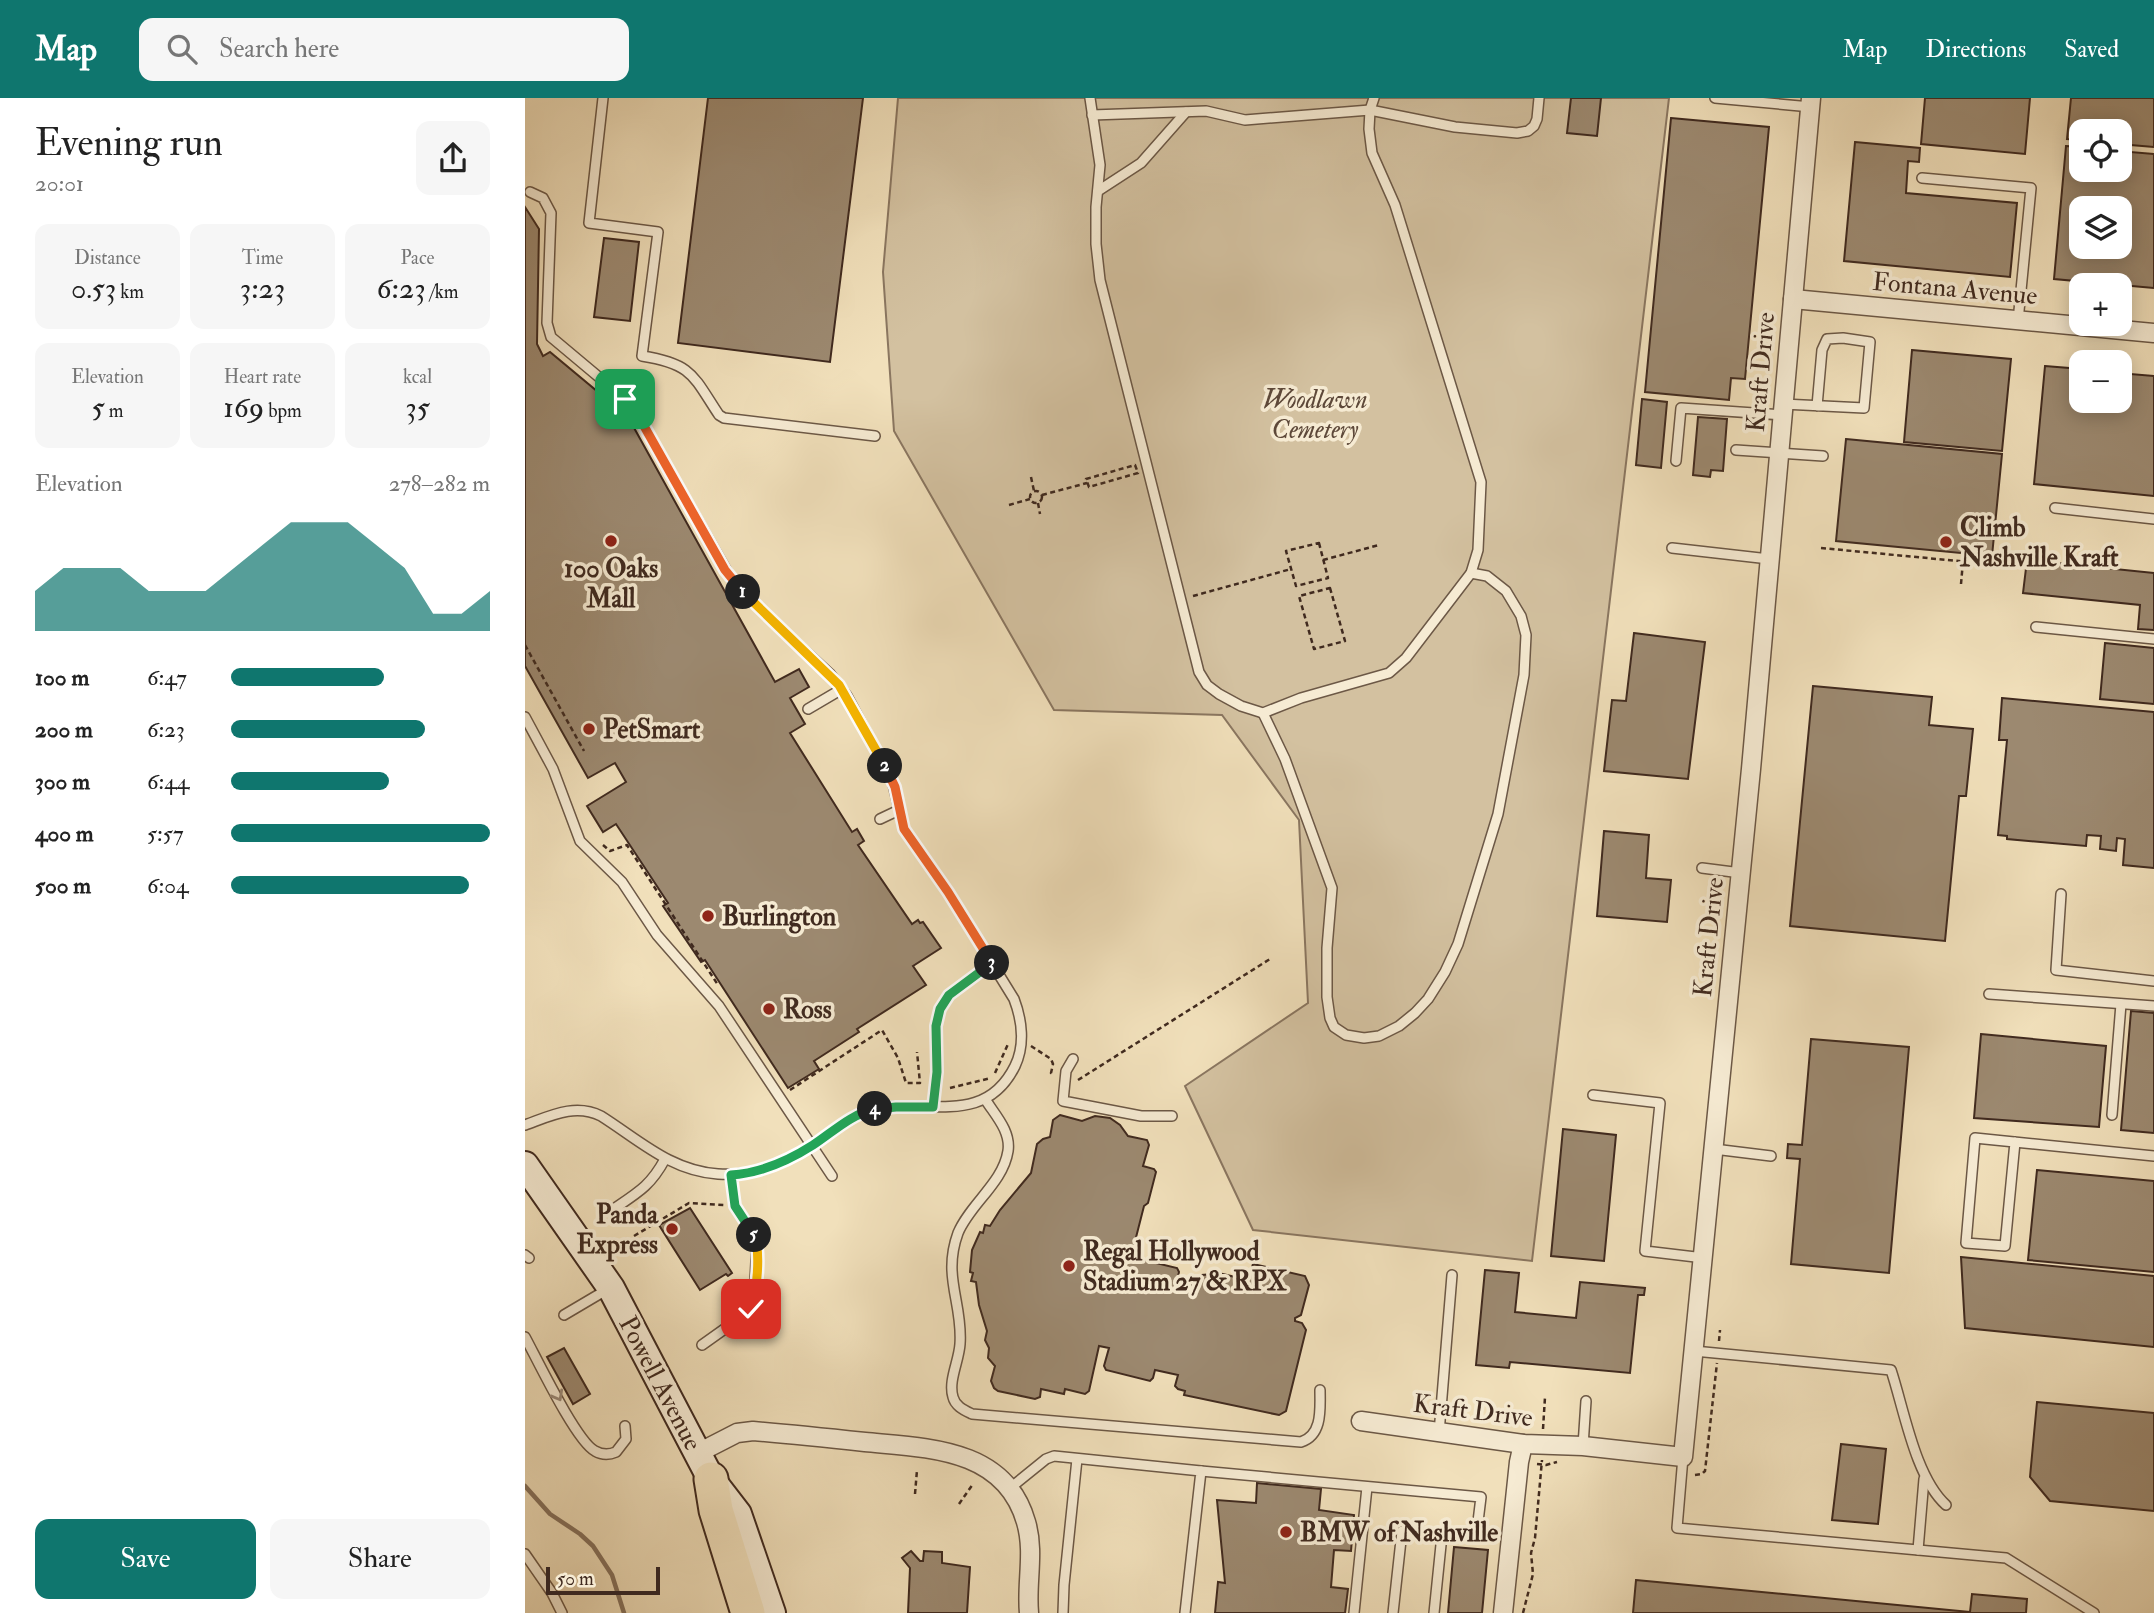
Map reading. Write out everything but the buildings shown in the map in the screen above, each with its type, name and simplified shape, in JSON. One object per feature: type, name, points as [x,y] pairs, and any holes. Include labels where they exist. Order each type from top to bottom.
[{"type":"highway","points":[[704,1466],[748,1613]]},
{"type":"main road","name":"Powell Avenue","points":[[525,1165],[611,1288],[704,1466],[738,1514],[772,1613]]},
{"type":"street","name":"Kraft Drive","points":[[1361,1421],[1439,1433],[1521,1453],[1542,1445],[1583,1446],[1683,1457],[1741,873],[1811,102]]},
{"type":"street","name":"Fontana Avenue","points":[[1793,299],[2154,333]]},
{"type":"street","points":[[704,1466],[737,1433],[753,1431],[923,1447],[971,1459],[995,1474],[1021,1508],[1029,1535],[1029,1613]]},
{"type":"street","points":[[1503,1613],[1521,1453]]},
{"type":"lane","points":[[603,98],[589,223],[658,232],[642,356],[671,363],[692,374],[719,415],[724,418],[875,436]]},
{"type":"lane","points":[[1090,98],[1100,165],[1096,244],[1100,280],[1199,672],[1206,685],[1241,706],[1263,713],[1301,698],[1389,673],[1406,659],[1471,573],[1478,550],[1481,482],[1403,229],[1372,153],[1369,141],[1370,110],[1374,98]]},
{"type":"lane","points":[[1092,115],[1217,112],[1245,120],[1370,110],[1455,127],[1517,133],[1528,131],[1534,126],[1539,98]]},
{"type":"lane","points":[[1716,98],[1811,102]]},
{"type":"lane","points":[[1098,191],[1141,163],[1186,112]]},
{"type":"lane","points":[[1922,178],[2031,188],[2018,321]]},
{"type":"lane","points":[[525,1125],[568,1111],[587,1111],[607,1120],[665,1159],[691,1170],[743,1174],[772,1167],[812,1146],[848,1120],[869,1110],[963,1106],[985,1100],[1010,1074],[1021,1044],[1021,1022],[1017,1006],[948,892],[904,829],[892,780],[842,689],[830,674],[732,580],[631,404],[551,337],[547,323],[551,213],[543,198],[530,192]]},
{"type":"lane","points":[[1676,461],[1681,408],[1783,410],[1817,405],[1864,408],[1870,342],[1827,339],[1822,350],[1817,405]]},
{"type":"lane","points":[[1735,450],[1823,456]]},
{"type":"lane","points":[[2055,508],[2154,519]]},
{"type":"lane","points":[[1672,548],[1769,559]]},
{"type":"lane","points":[[1263,713],[1285,759],[1332,888],[1327,948],[1330,1018],[1335,1027],[1346,1034],[1359,1038],[1379,1036],[1399,1026],[1415,1013],[1428,999],[1445,972],[1458,944],[1498,814],[1524,675],[1526,635],[1521,616],[1506,591],[1487,576],[1471,573]]},
{"type":"lane","points":[[2036,627],[2154,639]]},
{"type":"lane","points":[[808,709],[842,689]]},
{"type":"lane","points":[[525,717],[553,769],[580,841],[622,882],[657,935],[719,1006],[832,1176]]},
{"type":"lane","points":[[880,819],[899,810]]},
{"type":"lane","points":[[1702,868],[1741,873]]},
{"type":"lane","points":[[2061,894],[2056,970],[2154,981]]},
{"type":"lane","points":[[933,1107],[937,1072],[936,1026],[940,1009],[949,995],[992,963]]},
{"type":"lane","points":[[1989,994],[2154,1006]]},
{"type":"lane","points":[[2112,1115],[2121,1003]]},
{"type":"lane","points":[[1073,1059],[1064,1077],[1063,1101],[1141,1116],[1172,1116]]},
{"type":"lane","points":[[1593,1095],[1660,1103],[1645,1251],[1704,1258]]},
{"type":"lane","points":[[985,1100],[1005,1129],[1008,1151],[1001,1171],[963,1224],[952,1256],[951,1278],[960,1340],[952,1389],[953,1398],[963,1410],[972,1414],[1301,1441],[1312,1437],[1318,1424],[1320,1390]]},
{"type":"lane","points":[[2015,1142],[2005,1246],[1966,1242],[1975,1138],[2015,1142],[2154,1156]]},
{"type":"lane","points":[[1714,1149],[1771,1156]]},
{"type":"lane","points":[[615,1208],[645,1188],[665,1159]]},
{"type":"lane","points":[[702,1345],[747,1313],[754,1300],[757,1243],[735,1206],[731,1175]]},
{"type":"lane","points":[[1439,1433],[1452,1275]]},
{"type":"lane","points":[[564,1315],[611,1288]]},
{"type":"lane","points":[[525,1337],[577,1431],[589,1446],[603,1454],[616,1452],[626,1439],[625,1426]]},
{"type":"lane","points":[[1694,1351],[1891,1370],[1924,1477],[1946,1504]]},
{"type":"lane","points":[[1583,1446],[1586,1402]]},
{"type":"lane","points":[[1009,1489],[1050,1457],[1481,1497],[1476,1538],[1402,1531],[1393,1613]]},
{"type":"lane","points":[[1683,1457],[1677,1528],[2006,1558],[2094,1613]]},
{"type":"lane","points":[[1063,1613],[1077,1459]]},
{"type":"lane","points":[[1185,1613],[1201,1471]]},
{"type":"lane","points":[[1918,1550],[1924,1477]]},
{"type":"lane","points":[[1354,1613],[1367,1487]]},
{"type":"lane","points":[[1434,1613],[1442,1535]]},
{"type":"lane","points":[[525,1554],[552,1593],[562,1613]]},
{"type":"path","points":[[1135,465],[1138,473],[1089,487],[1087,483],[1086,479],[1135,465]]},
{"type":"path","points":[[1031,477],[1034,491]]},
{"type":"path","points":[[1034,491],[1042,495],[1087,483]]},
{"type":"path","points":[[1030,499],[1030,494],[1034,491]]},
{"type":"path","points":[[1038,503],[1042,500],[1042,495]]},
{"type":"path","points":[[1030,499],[1033,503],[1038,503]]},
{"type":"path","points":[[1009,505],[1030,499]]},
{"type":"path","points":[[1038,503],[1040,514]]},
{"type":"path","points":[[1319,542],[1323,560],[1328,578],[1296,586],[1286,551],[1319,542]]},
{"type":"path","points":[[1323,560],[1380,545]]},
{"type":"path","points":[[1821,548],[1990,564]]},
{"type":"path","points":[[1961,584],[1963,561]]},
{"type":"path","points":[[1180,599],[1291,569]]},
{"type":"path","points":[[1312,582],[1315,592]]},
{"type":"path","points":[[1330,588],[1345,641],[1314,649],[1299,596],[1315,592],[1330,588]]},
{"type":"path","points":[[525,645],[584,751]]},
{"type":"path","points":[[601,843],[610,851],[627,845],[724,994]]},
{"type":"path","points":[[1078,1080],[1270,959]]},
{"type":"path","points":[[783,1086],[788,1091],[881,1030],[898,1058],[906,1083],[920,1083],[917,1052]]},
{"type":"path","points":[[950,1088],[993,1077],[1008,1045],[1008,1037]]},
{"type":"path","points":[[1027,1045],[1051,1059],[1051,1073],[1064,1077]]},
{"type":"path","points":[[634,1236],[689,1203],[735,1206]]},
{"type":"path","points":[[1719,1344],[1720,1331]]},
{"type":"path","points":[[1695,1475],[1705,1471],[1717,1363]]},
{"type":"path","points":[[1523,1613],[1533,1574],[1531,1553],[1543,1465],[1545,1398]]},
{"type":"path","points":[[1521,1453],[1543,1465],[1560,1461]]},
{"type":"path","points":[[915,1494],[917,1470]]},
{"type":"path","points":[[959,1504],[972,1484]]},
{"type":"green space","name":"Woodlawn Cemetery","points":[[898,98],[1669,98],[1532,1261],[1253,1230],[1185,1086],[1308,1003],[1299,820],[1222,715],[1054,710],[894,431],[883,272]]},
{"type":"waterway","points":[[525,1486],[550,1514],[593,1546],[612,1575],[624,1613]]},
{"type":"place","name":"100 Oaks Mall","points":[[611,541]]},
{"type":"place","name":"Climb Nashville Kraft","points":[[1946,542]]},
{"type":"place","name":"PetSmart","points":[[589,729]]},
{"type":"place","name":"Burlington","points":[[708,916]]},
{"type":"place","name":"Ross","points":[[769,1009]]},
{"type":"place","name":"Panda Express","points":[[672,1229]]},
{"type":"place","name":"Regal Hollywood Stadium 27 & RPX","points":[[1069,1266]]},
{"type":"place","name":"BMW of Nashville","points":[[1286,1532]]},
{"type":"route","points":[[625,399],[635,410],[732,580],[830,674],[847,696],[892,780],[904,829],[948,892],[992,963],[949,995],[940,1009],[936,1026],[937,1072],[933,1107],[869,1110],[848,1120],[812,1146],[772,1167],[731,1175],[735,1206],[757,1243],[754,1300],[751,1309]]}]
